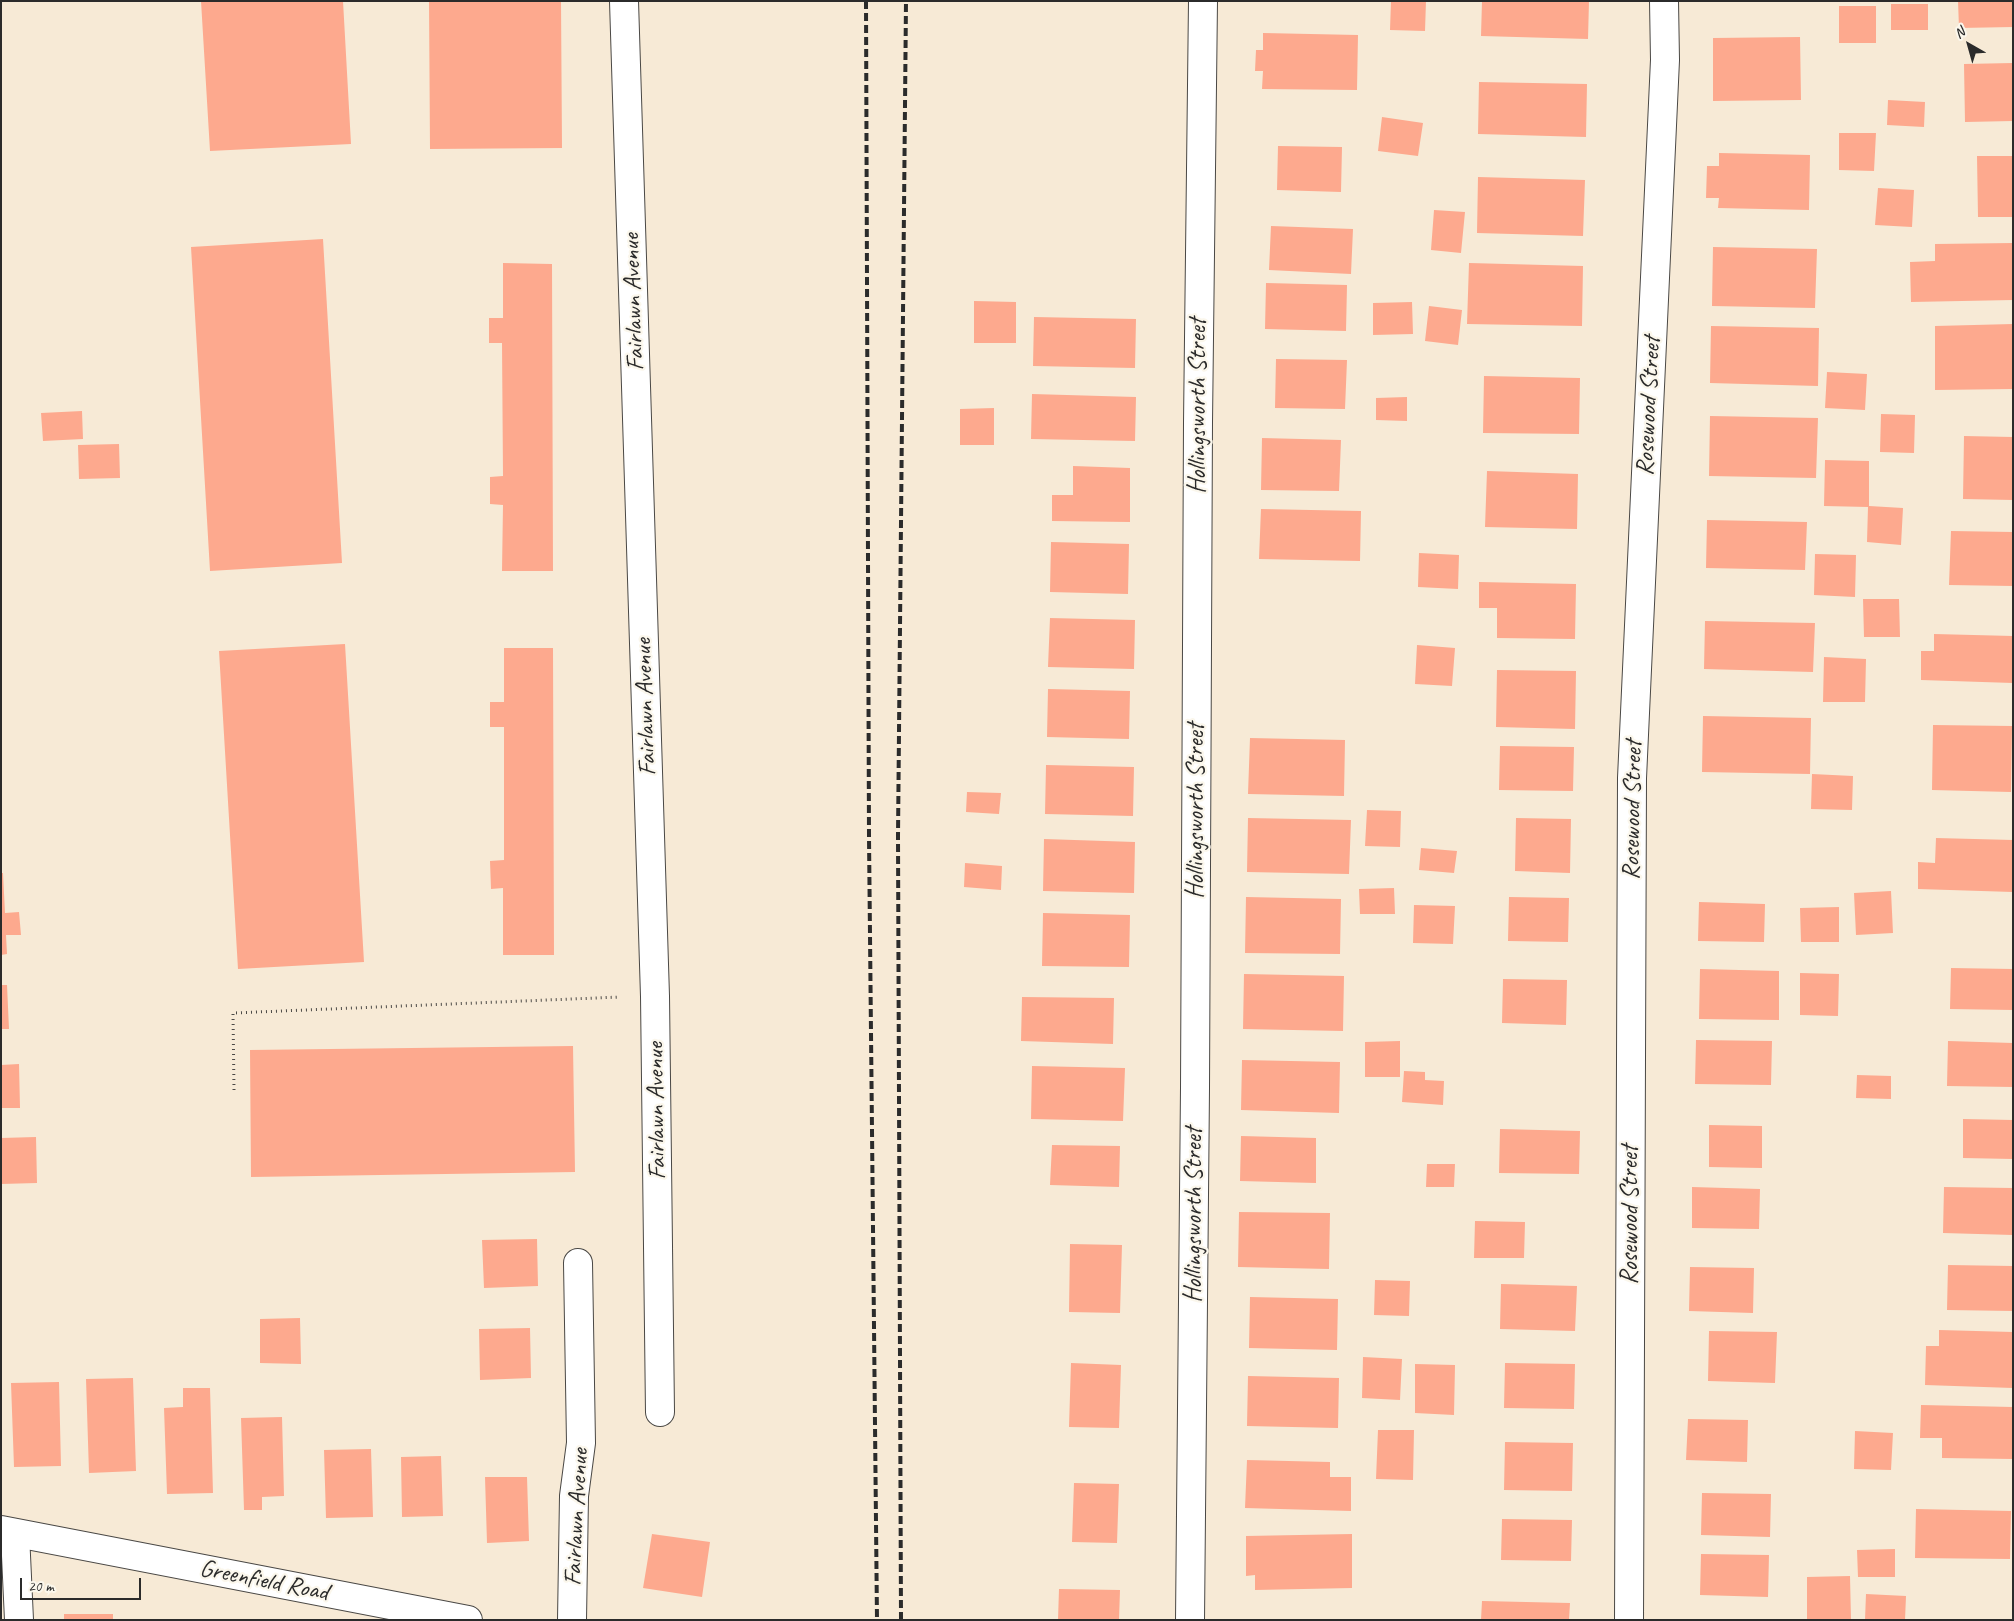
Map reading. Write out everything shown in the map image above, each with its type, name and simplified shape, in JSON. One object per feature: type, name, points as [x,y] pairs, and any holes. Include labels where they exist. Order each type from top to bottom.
[{"type":"street","name":"Fairlawn Avenue","points":[[624,1],[655,996],[660,1412]]},
{"type":"street","name":"Hollingsworth Street","points":[[1190,1620],[1195,1138],[1198,422],[1203,1]]},
{"type":"street","name":"Rosewood Street","points":[[1629,1620],[1632,778],[1665,60],[1664,1]]},
{"type":"street","name":"Fairlawn Avenue","points":[[572,1620],[574,1496],[581,1443],[578,1263]]},
{"type":"street","name":"Greenfield Road","points":[[8,1532],[403,1613],[468,1620]]},
{"type":"street","points":[[8,1532],[19,1620]]},
{"type":"path","points":[[234,1090],[233,1013],[655,996]]},
{"type":"building","points":[[201,1],[343,1],[351,144],[210,151]]},
{"type":"building","points":[[429,1],[561,1],[562,148],[430,149]]},
{"type":"building","points":[[1391,1],[1426,1],[1425,31],[1390,30]]},
{"type":"building","points":[[1482,1],[1589,1],[1588,39],[1481,36]]},
{"type":"building","points":[[1958,1],[2013,1],[2013,27],[1959,28]]},
{"type":"building","points":[[1891,4],[1928,4],[1928,30],[1891,30]]},
{"type":"building","points":[[1839,6],[1876,6],[1876,43],[1839,43]]},
{"type":"building","points":[[1263,33],[1358,35],[1357,90],[1262,89],[1263,71],[1255,71],[1256,50],[1263,50]]},
{"type":"building","points":[[1800,37],[1801,100],[1713,101],[1713,38]]},
{"type":"building","points":[[2013,63],[2013,121],[1965,122],[1964,64]]},
{"type":"building","points":[[1479,82],[1587,84],[1586,137],[1478,134]]},
{"type":"building","points":[[1888,100],[1925,102],[1924,127],[1887,125]]},
{"type":"building","points":[[1382,117],[1423,123],[1418,156],[1378,151]]},
{"type":"building","points":[[1839,133],[1876,133],[1874,171],[1839,170]]},
{"type":"building","points":[[1278,146],[1342,147],[1341,192],[1277,190]]},
{"type":"building","points":[[1719,153],[1810,155],[1809,210],[1718,208],[1719,198],[1706,198],[1707,166],[1719,166]]},
{"type":"building","points":[[1977,156],[2013,156],[2013,217],[1978,217]]},
{"type":"building","points":[[1478,177],[1585,180],[1583,236],[1477,233]]},
{"type":"building","points":[[1878,188],[1914,190],[1912,227],[1875,225]]},
{"type":"building","points":[[1434,210],[1465,212],[1461,253],[1431,250]]},
{"type":"building","points":[[1271,226],[1353,229],[1351,274],[1269,270]]},
{"type":"building","points":[[323,239],[342,563],[210,571],[191,247]]},
{"type":"building","points":[[2013,243],[2013,300],[1911,302],[1910,262],[1935,261],[1935,244]]},
{"type":"building","points":[[1713,247],[1817,249],[1815,308],[1712,306]]},
{"type":"building","points":[[503,263],[552,264],[553,571],[502,571],[503,505],[490,504],[490,477],[503,476],[502,343],[489,343],[489,318],[503,318]]},
{"type":"building","points":[[1469,263],[1583,266],[1582,326],[1467,324]]},
{"type":"building","points":[[1266,283],[1347,285],[1346,331],[1265,329]]},
{"type":"building","points":[[974,301],[1016,302],[1016,343],[974,343]]},
{"type":"building","points":[[1412,302],[1413,334],[1373,335],[1373,303]]},
{"type":"building","points":[[1429,306],[1462,310],[1458,345],[1425,341]]},
{"type":"building","points":[[1034,317],[1136,319],[1135,368],[1033,366]]},
{"type":"building","points":[[2013,324],[2013,389],[1935,390],[1935,326]]},
{"type":"building","points":[[1711,326],[1819,328],[1818,386],[1710,383]]},
{"type":"building","points":[[1276,359],[1347,360],[1345,409],[1275,408]]},
{"type":"building","points":[[1827,372],[1867,374],[1865,410],[1825,408]]},
{"type":"building","points":[[1484,376],[1580,378],[1579,434],[1483,433]]},
{"type":"building","points":[[1032,394],[1136,397],[1135,441],[1031,439]]},
{"type":"building","points":[[1407,397],[1407,421],[1376,420],[1376,398]]},
{"type":"building","points":[[994,408],[994,445],[960,445],[960,409]]},
{"type":"building","points":[[82,411],[83,439],[43,441],[41,413]]},
{"type":"building","points":[[1881,414],[1915,415],[1914,453],[1880,452]]},
{"type":"building","points":[[1710,416],[1818,418],[1816,478],[1709,476]]},
{"type":"building","points":[[1964,436],[2013,437],[2013,500],[1963,499]]},
{"type":"building","points":[[1262,438],[1341,440],[1339,491],[1261,490]]},
{"type":"building","points":[[119,444],[120,478],[79,479],[78,445]]},
{"type":"building","points":[[1825,460],[1869,461],[1869,506],[1903,508],[1901,545],[1867,542],[1868,507],[1824,506]]},
{"type":"building","points":[[1073,466],[1130,468],[1130,522],[1052,521],[1052,495],[1073,495]]},
{"type":"building","points":[[1487,471],[1578,474],[1577,529],[1485,527]]},
{"type":"building","points":[[1261,509],[1361,511],[1360,561],[1259,559]]},
{"type":"building","points":[[1707,520],[1807,522],[1805,570],[1706,568]]},
{"type":"building","points":[[1951,531],[2013,532],[2013,586],[1949,585]]},
{"type":"building","points":[[1051,542],[1129,544],[1128,594],[1050,592]]},
{"type":"building","points":[[1419,553],[1459,555],[1458,589],[1418,587]]},
{"type":"building","points":[[1815,554],[1856,555],[1855,597],[1814,595]]},
{"type":"building","points":[[1479,582],[1576,584],[1575,639],[1497,638],[1497,608],[1479,608]]},
{"type":"building","points":[[1863,599],[1899,599],[1900,637],[1864,637]]},
{"type":"building","points":[[1050,618],[1135,620],[1134,669],[1048,667]]},
{"type":"building","points":[[1705,621],[1815,623],[1813,672],[1704,669]]},
{"type":"building","points":[[1934,634],[2013,636],[2013,683],[1921,680],[1921,651],[1934,651]]},
{"type":"building","points":[[345,644],[364,962],[238,969],[219,651]]},
{"type":"building","points":[[1417,645],[1455,648],[1452,686],[1415,684]]},
{"type":"building","points":[[504,648],[553,648],[554,955],[503,955],[503,888],[491,889],[490,861],[504,860],[504,727],[490,727],[490,702],[504,702]]},
{"type":"building","points":[[1824,657],[1866,659],[1865,702],[1823,702]]},
{"type":"building","points":[[1497,670],[1576,671],[1575,729],[1496,727]]},
{"type":"building","points":[[1048,689],[1130,691],[1129,739],[1047,737]]},
{"type":"building","points":[[1703,716],[1811,718],[1810,774],[1702,772]]},
{"type":"building","points":[[1933,725],[2012,726],[2011,792],[1932,790]]},
{"type":"building","points":[[1250,738],[1345,740],[1344,796],[1248,794]]},
{"type":"building","points":[[1500,746],[1574,747],[1573,791],[1499,790]]},
{"type":"building","points":[[1046,765],[1134,767],[1133,816],[1045,814]]},
{"type":"building","points":[[1812,774],[1853,776],[1852,810],[1811,809]]},
{"type":"building","points":[[967,792],[1001,793],[999,814],[966,812]]},
{"type":"building","points":[[1367,810],[1401,811],[1400,847],[1365,846]]},
{"type":"building","points":[[1248,818],[1351,820],[1349,874],[1247,872]]},
{"type":"building","points":[[1516,818],[1571,819],[1570,873],[1515,871]]},
{"type":"building","points":[[1936,838],[2013,840],[2013,892],[1918,889],[1918,862],[1935,863]]},
{"type":"building","points":[[1044,839],[1135,842],[1134,893],[1043,891]]},
{"type":"building","points":[[1421,848],[1457,851],[1454,873],[1419,870]]},
{"type":"building","points":[[965,863],[1002,866],[1001,890],[964,887]]},
{"type":"building","points":[[1,873],[3,873],[5,913],[19,912],[21,935],[6,935],[7,954],[1,955]]},
{"type":"building","points":[[1394,888],[1395,914],[1360,914],[1359,889]]},
{"type":"building","points":[[1891,891],[1893,933],[1856,935],[1854,893]]},
{"type":"building","points":[[1246,897],[1341,899],[1340,954],[1245,953]]},
{"type":"building","points":[[1509,897],[1569,898],[1568,942],[1508,941]]},
{"type":"building","points":[[1699,902],[1765,904],[1764,942],[1698,941]]},
{"type":"building","points":[[1414,905],[1455,906],[1453,944],[1413,943]]},
{"type":"building","points":[[1839,907],[1839,942],[1801,942],[1800,908]]},
{"type":"building","points":[[1043,913],[1130,915],[1129,967],[1042,966]]},
{"type":"building","points":[[1951,968],[2013,969],[2013,1010],[1950,1009]]},
{"type":"building","points":[[1700,969],[1779,971],[1779,1020],[1699,1019]]},
{"type":"building","points":[[1800,973],[1839,974],[1838,1016],[1800,1015]]},
{"type":"building","points":[[1244,974],[1344,976],[1343,1031],[1243,1029]]},
{"type":"building","points":[[1503,979],[1567,980],[1566,1025],[1502,1023]]},
{"type":"building","points":[[1,985],[7,985],[9,1029],[1,1029]]},
{"type":"building","points":[[1022,997],[1114,998],[1113,1044],[1021,1041]]},
{"type":"building","points":[[1696,1040],[1772,1041],[1771,1085],[1695,1084]]},
{"type":"building","points":[[1400,1041],[1400,1077],[1365,1077],[1365,1042]]},
{"type":"building","points":[[1948,1041],[2013,1043],[2013,1087],[1947,1086]]},
{"type":"building","points":[[573,1046],[575,1172],[251,1177],[250,1050]]},
{"type":"building","points":[[1242,1060],[1340,1062],[1339,1113],[1241,1110]]},
{"type":"building","points":[[19,1064],[20,1108],[1,1108],[1,1065]]},
{"type":"building","points":[[1032,1066],[1125,1068],[1123,1121],[1031,1119]]},
{"type":"building","points":[[1404,1071],[1425,1072],[1425,1080],[1444,1081],[1443,1105],[1402,1102]]},
{"type":"building","points":[[1857,1075],[1891,1076],[1891,1099],[1856,1098]]},
{"type":"building","points":[[1963,1119],[2013,1120],[2013,1159],[1963,1158]]},
{"type":"building","points":[[1709,1125],[1762,1126],[1762,1168],[1709,1167]]},
{"type":"building","points":[[1500,1129],[1580,1131],[1579,1174],[1499,1173]]},
{"type":"building","points":[[1241,1136],[1316,1138],[1316,1183],[1240,1181]]},
{"type":"building","points":[[36,1137],[37,1183],[1,1184],[1,1138]]},
{"type":"building","points":[[1052,1145],[1120,1146],[1119,1187],[1050,1185]]},
{"type":"building","points":[[1427,1164],[1455,1164],[1454,1187],[1426,1187]]},
{"type":"building","points":[[1692,1187],[1760,1189],[1759,1229],[1692,1228]]},
{"type":"building","points":[[1944,1187],[2013,1188],[2013,1235],[1943,1233]]},
{"type":"building","points":[[1239,1212],[1330,1213],[1329,1269],[1238,1267]]},
{"type":"building","points":[[1475,1221],[1525,1222],[1524,1258],[1474,1258]]},
{"type":"building","points":[[537,1239],[538,1286],[484,1288],[482,1240]]},
{"type":"building","points":[[1070,1244],[1122,1245],[1120,1313],[1069,1312]]},
{"type":"building","points":[[1948,1265],[2013,1266],[2013,1311],[1947,1310]]},
{"type":"building","points":[[1690,1267],[1754,1268],[1753,1313],[1689,1311]]},
{"type":"building","points":[[1375,1280],[1410,1281],[1409,1316],[1374,1315]]},
{"type":"building","points":[[1501,1284],[1577,1286],[1575,1331],[1500,1329]]},
{"type":"building","points":[[1250,1297],[1338,1299],[1337,1350],[1249,1348]]},
{"type":"building","points":[[300,1318],[301,1364],[260,1363],[260,1319]]},
{"type":"building","points":[[530,1328],[531,1378],[480,1380],[479,1329]]},
{"type":"building","points":[[1939,1330],[2013,1332],[2013,1388],[1925,1385],[1926,1346],[1939,1346]]},
{"type":"building","points":[[1709,1331],[1777,1332],[1775,1383],[1708,1381]]},
{"type":"building","points":[[1363,1357],[1402,1359],[1400,1400],[1362,1398]]},
{"type":"building","points":[[1071,1363],[1121,1365],[1119,1428],[1069,1427]]},
{"type":"building","points":[[1505,1363],[1575,1364],[1574,1409],[1504,1408]]},
{"type":"building","points":[[1415,1364],[1455,1365],[1454,1415],[1415,1413]]},
{"type":"building","points":[[1248,1376],[1339,1378],[1338,1428],[1247,1426]]},
{"type":"building","points":[[133,1378],[136,1471],[89,1473],[86,1379]]},
{"type":"building","points":[[59,1382],[61,1466],[14,1467],[11,1383]]},
{"type":"building","points":[[183,1388],[210,1388],[213,1493],[167,1494],[164,1408],[183,1407]]},
{"type":"building","points":[[1921,1405],[2013,1407],[2013,1459],[1942,1458],[1942,1438],[1920,1438]]},
{"type":"building","points":[[282,1417],[284,1496],[262,1497],[262,1510],[244,1510],[241,1418]]},
{"type":"building","points":[[1688,1419],[1748,1420],[1747,1462],[1686,1460]]},
{"type":"building","points":[[1378,1430],[1414,1430],[1413,1480],[1376,1479]]},
{"type":"building","points":[[1855,1431],[1893,1433],[1891,1470],[1854,1469]]},
{"type":"building","points":[[1505,1442],[1573,1443],[1572,1491],[1504,1490]]},
{"type":"building","points":[[371,1449],[373,1517],[326,1518],[324,1450]]},
{"type":"building","points":[[441,1456],[443,1516],[402,1517],[401,1457]]},
{"type":"building","points":[[1247,1460],[1330,1462],[1330,1477],[1351,1477],[1351,1511],[1245,1508]]},
{"type":"building","points":[[485,1477],[527,1477],[529,1541],[487,1543]]},
{"type":"building","points":[[1074,1483],[1119,1484],[1117,1543],[1072,1542]]},
{"type":"building","points":[[1702,1493],[1771,1494],[1770,1537],[1701,1535]]},
{"type":"building","points":[[1916,1509],[2011,1511],[2010,1559],[1915,1558]]},
{"type":"building","points":[[1502,1519],[1572,1520],[1571,1561],[1501,1560]]},
{"type":"building","points":[[652,1534],[710,1542],[702,1597],[643,1588]]},
{"type":"building","points":[[1352,1534],[1352,1588],[1255,1590],[1255,1575],[1246,1576],[1246,1536]]},
{"type":"building","points":[[1895,1549],[1895,1577],[1858,1577],[1857,1550]]},
{"type":"building","points":[[1701,1554],[1769,1555],[1768,1597],[1700,1595]]},
{"type":"building","points":[[1850,1576],[1851,1620],[1807,1620],[1807,1577]]},
{"type":"building","points":[[1059,1589],[1120,1590],[1119,1620],[1058,1620]]},
{"type":"building","points":[[1866,1594],[1906,1596],[1905,1620],[1865,1620]]},
{"type":"building","points":[[1482,1601],[1570,1603],[1569,1620],[1481,1620]]},
{"type":"building","points":[[64,1614],[113,1614],[113,1620],[64,1620]]},
{"type":"railway","points":[[866,1],[869,837],[877,1620]]},
{"type":"railway","points":[[901,1620],[898,836],[906,1]]}]
